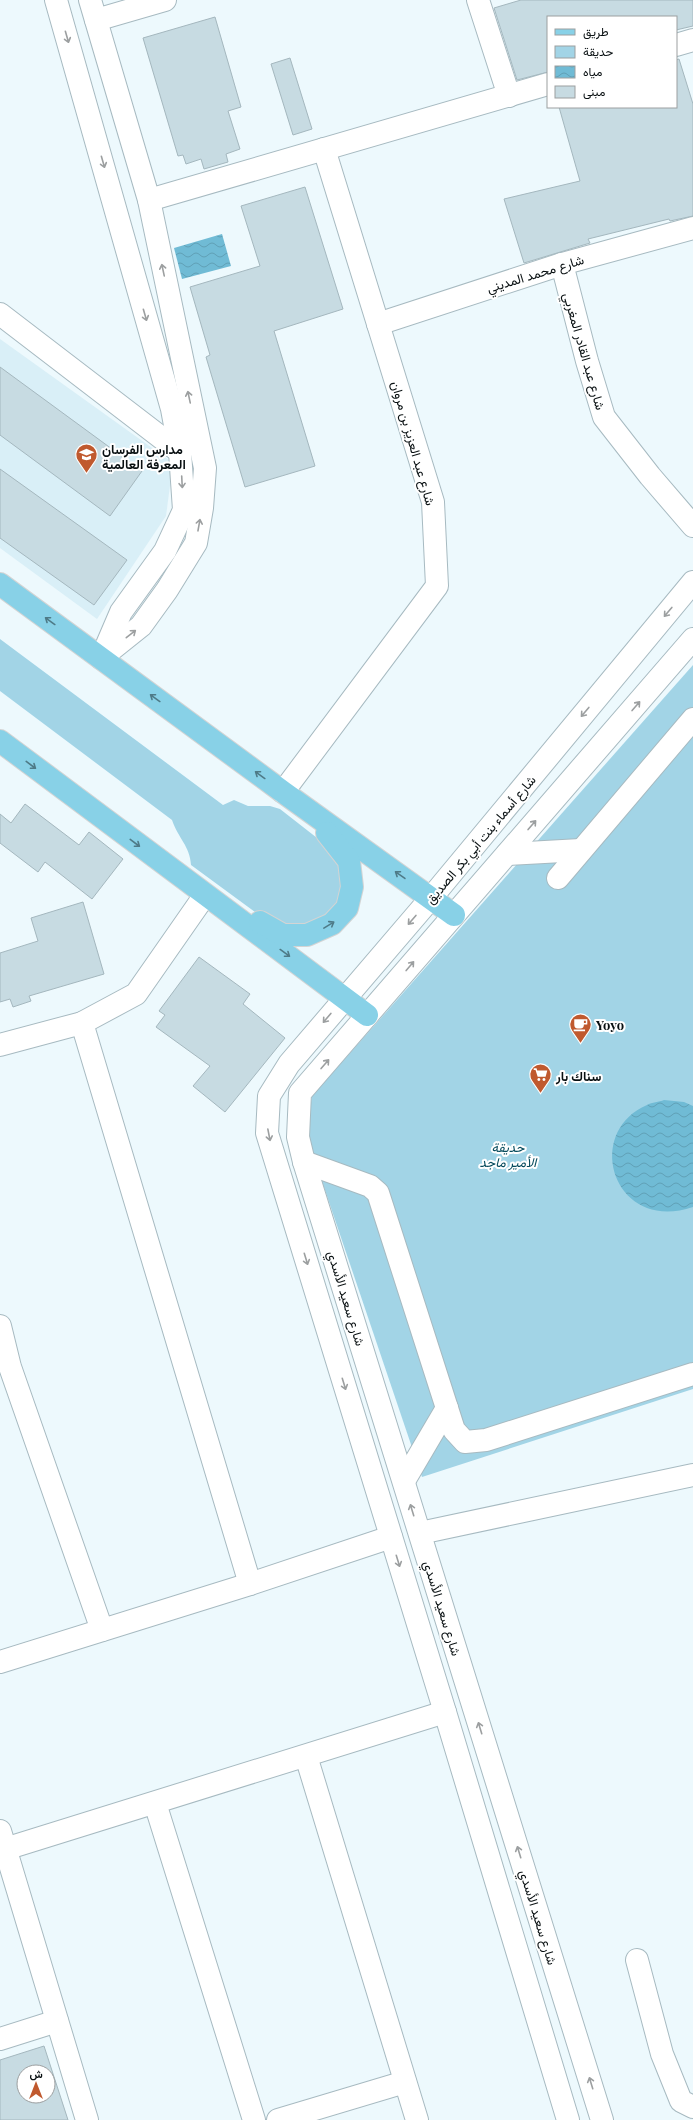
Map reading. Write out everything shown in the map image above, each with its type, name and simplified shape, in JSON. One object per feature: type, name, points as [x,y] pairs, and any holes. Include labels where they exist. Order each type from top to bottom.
[{"type":"main road","points":[[0,584],[283,792],[454,915]]},
{"type":"main road","points":[[0,741],[205,895],[345,997],[367,1015]]},
{"type":"main road","points":[[205,895],[241,911],[283,935],[308,935],[332,924],[347,908],[352,887],[349,861],[334,840],[283,792]]},
{"type":"street","points":[[56,0],[172,409],[180,452],[184,510],[165,551],[121,612],[101,658]]},
{"type":"street","points":[[101,658],[140,626],[167,590],[196,543],[202,508],[205,468],[149,200],[93,10],[165,0]]},
{"type":"street","points":[[478,0],[509,96]]},
{"type":"street","points":[[677,45],[693,40]]},
{"type":"street","points":[[149,200],[547,84]]},
{"type":"street","points":[[90,116],[121,102]]},
{"type":"street","name":"شارع عبد العزيز بن مروان","points":[[283,792],[437,586],[433,502],[324,149]]},
{"type":"street","name":"شارع محمد المديني","points":[[378,324],[562,264],[693,228]]},
{"type":"street","name":"شارع عبد القادر المغربي","points":[[562,264],[604,417],[650,476],[693,526]]},
{"type":"street","points":[[0,314],[180,452]]},
{"type":"street","name":"شارع أسماء بنت أبي بكر الصديق","points":[[391,1537],[267,1132],[269,1096],[289,1064],[431,898],[693,582]]},
{"type":"street","points":[[367,1015],[693,639]]},
{"type":"street","points":[[558,878],[693,718]]},
{"type":"street","points":[[507,854],[581,850]]},
{"type":"street","points":[[0,1045],[82,1023],[136,994],[205,895]]},
{"type":"street","name":"شارع سعيد الأسدي","points":[[367,1015],[300,1093],[298,1137],[304,1162],[602,2120]]},
{"type":"street","points":[[82,1023],[250,1584]]},
{"type":"street","points":[[304,1162],[370,1186],[378,1193],[454,1430],[465,1442],[486,1440],[693,1374]]},
{"type":"street","points":[[0,1326],[5,1368],[102,1630]]},
{"type":"street","points":[[404,1481],[447,1408]]},
{"type":"street","points":[[420,1533],[693,1475]]},
{"type":"street","points":[[0,1662],[250,1584],[391,1537],[568,2120]]},
{"type":"street","points":[[87,2120],[3,1840],[156,1803],[445,1712]]},
{"type":"street","points":[[306,1756],[417,2120]]},
{"type":"street","points":[[156,1803],[254,2120]]},
{"type":"street","points":[[637,1960],[662,2054],[681,2101],[693,2107]]},
{"type":"street","points":[[0,2039],[57,2021]]},
{"type":"street","points":[[278,2120],[405,2082]]},
{"type":"shaded area","name":"مدارس الفرسان المعرفة العالمية","points":[[0,339],[173,463],[166,516],[97,619],[0,548]]},
{"type":"green space","points":[[0,639],[223,805],[234,800],[248,806],[270,806],[280,809],[335,852],[345,870],[344,900],[324,925],[281,931],[191,865],[186,847],[172,820],[0,691]]},
{"type":"green space","name":"حديقة الأمير ماجد","points":[[693,665],[693,1389],[422,1477],[306,1134],[312,1096]]},
{"type":"water","points":[[222,234],[231,266],[182,279],[174,248]]},
{"type":"water","points":[[664,1100],[684,1102],[693,1106],[693,1207],[666,1212],[643,1206],[627,1194],[616,1177],[612,1157],[616,1137],[627,1119],[649,1104]]},
{"type":"building","points":[[521,0],[693,0],[693,26],[677,30],[677,16],[547,16],[547,72],[517,80],[494,8]]},
{"type":"building","points":[[215,17],[241,107],[228,111],[240,149],[226,154],[228,162],[204,169],[201,159],[186,164],[183,155],[178,156],[143,38]]},
{"type":"building","points":[[290,58],[312,129],[293,135],[271,64]]},
{"type":"building","points":[[679,59],[693,104],[693,216],[670,221],[669,219],[588,239],[590,243],[524,263],[504,199],[580,181],[559,108],[677,108],[677,60]]},
{"type":"building","points":[[305,187],[343,309],[274,331],[315,466],[245,487],[206,357],[210,355],[190,287],[260,266],[241,206]]},
{"type":"building","points":[[0,367],[142,471],[110,516],[0,435]]},
{"type":"building","points":[[0,469],[127,560],[94,605],[0,538]]},
{"type":"building","points":[[25,804],[79,845],[89,832],[123,859],[92,899],[45,862],[38,872],[0,843],[0,814],[11,823]]},
{"type":"building","points":[[83,902],[104,974],[29,996],[31,1001],[13,1007],[10,999],[0,1002],[0,953],[38,941],[31,918]]},
{"type":"building","points":[[199,957],[250,994],[243,1004],[285,1038],[225,1112],[193,1086],[210,1066],[156,1027],[165,1015],[159,1011]]},
{"type":"building","points":[[44,2046],[50,2064],[16,2064],[16,2104],[56,2104],[56,2083],[68,2120],[0,2120],[0,2060]]},
{"type":"place","name":"مدارس الفرسان المعرفة العالمية","points":[[86,474]]},
{"type":"place","name":"Yoyo","points":[[580,1044]]},
{"type":"place","name":"سناك بار","points":[[540,1094]]}]
